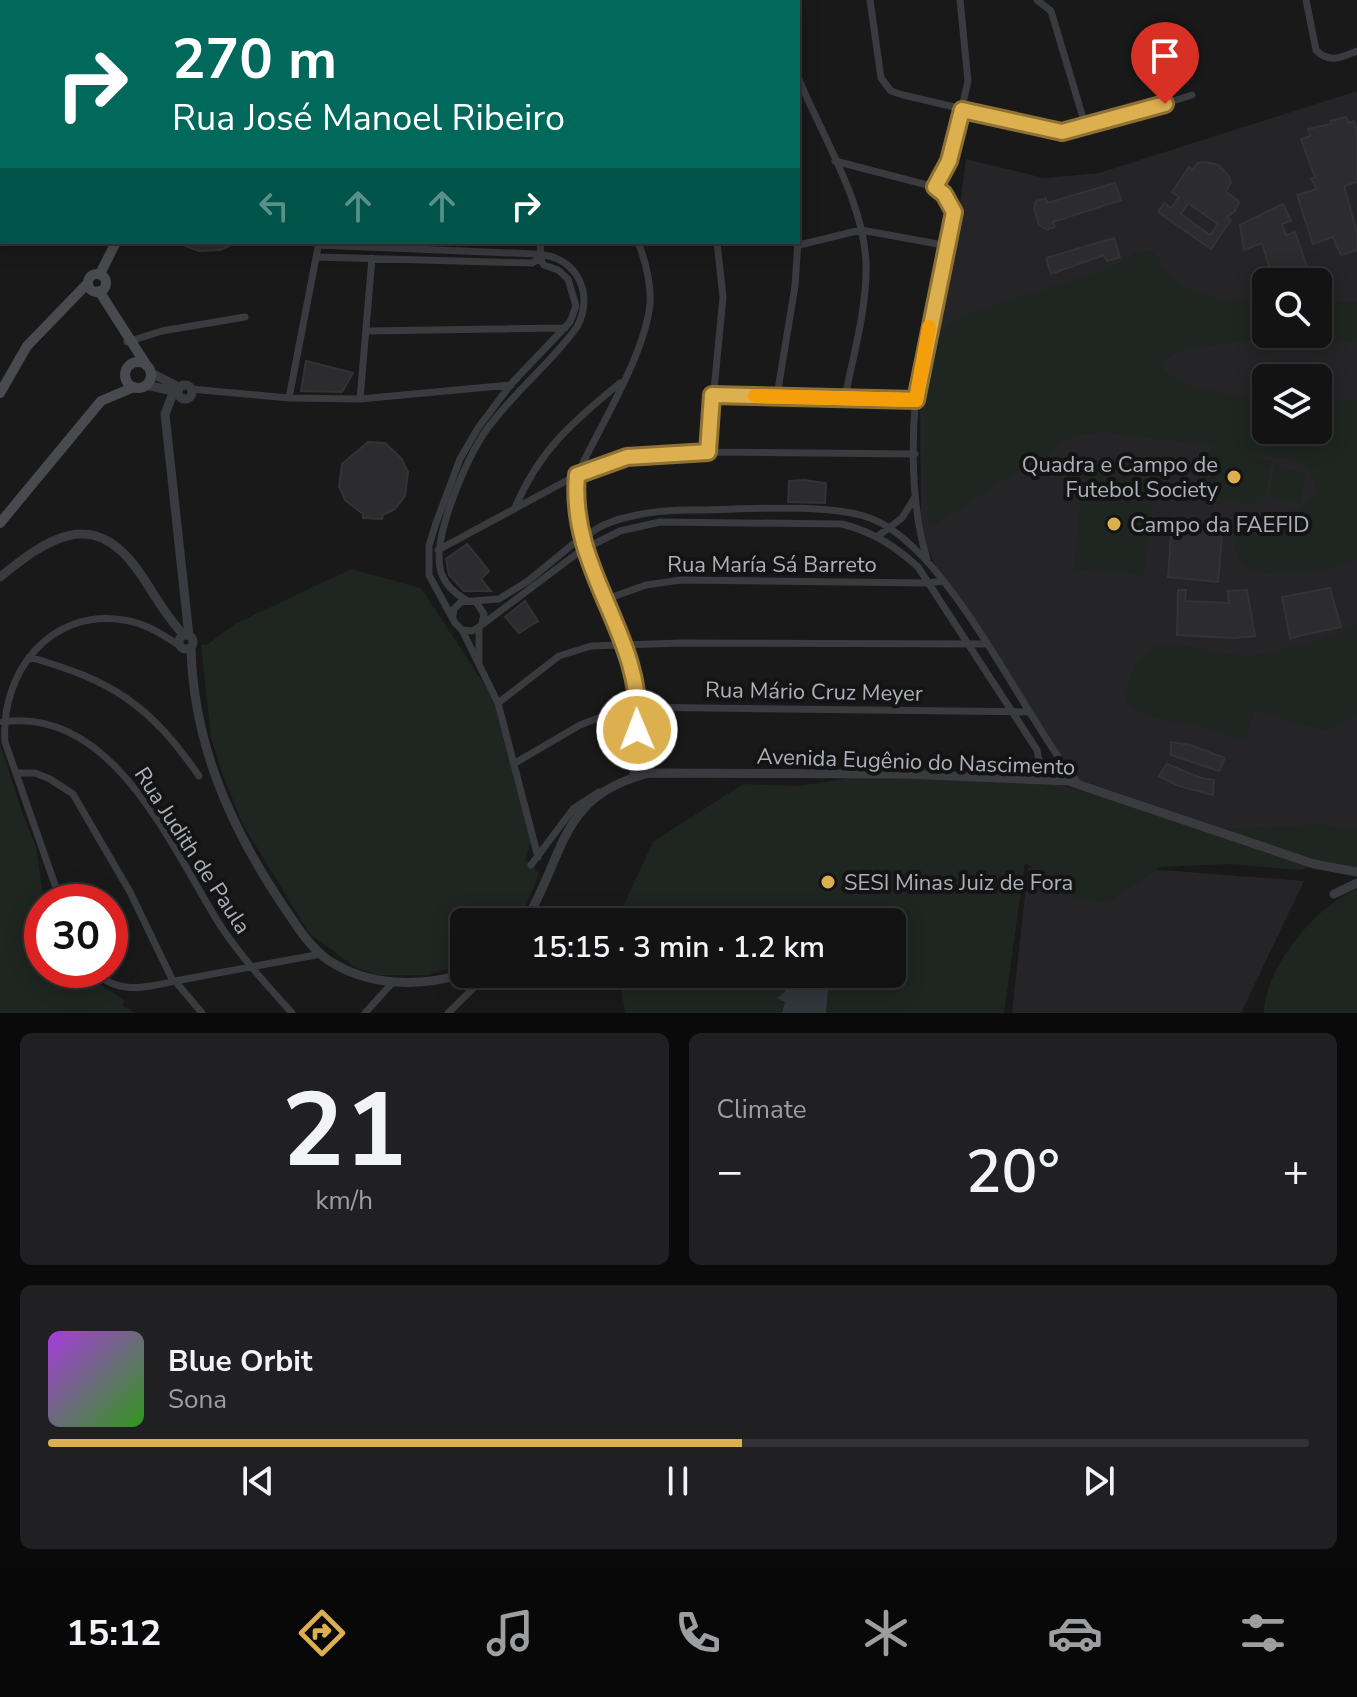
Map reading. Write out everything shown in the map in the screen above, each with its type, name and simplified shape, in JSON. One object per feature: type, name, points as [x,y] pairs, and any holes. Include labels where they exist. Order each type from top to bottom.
[{"type":"main road","points":[[0,393],[27,346],[88,283],[91,276],[101,272],[115,244]]},
{"type":"main road","points":[[88,283],[93,291],[99,291],[106,283],[101,272]]},
{"type":"main road","points":[[0,523],[101,401],[146,385],[149,369],[99,291]]},
{"type":"main road","points":[[127,339],[126,380],[134,387]]},
{"type":"main road","points":[[127,368],[136,362],[149,369]]},
{"type":"street","points":[[870,0],[879,66],[885,86],[903,95],[1062,132],[1086,128],[1192,95]]},
{"type":"street","points":[[935,187],[949,161],[962,110],[968,68],[960,0]]},
{"type":"street","points":[[1037,0],[1051,11]]},
{"type":"street","points":[[1050,0],[1086,128]]},
{"type":"street","points":[[1306,0],[1316,50],[1334,59],[1357,51]]},
{"type":"street","points":[[800,82],[861,230],[866,281],[845,398]]},
{"type":"street","points":[[835,161],[935,187],[944,194],[954,212],[922,358],[916,400],[916,495],[920,537],[927,561]]},
{"type":"street","points":[[800,243],[861,230],[949,246]]},
{"type":"street","points":[[289,398],[319,244]]},
{"type":"street","points":[[339,244],[536,254],[541,258]]},
{"type":"street","points":[[538,857],[498,703],[462,630],[429,575],[428,555],[473,444],[511,384],[565,328],[576,306],[572,286],[558,270],[544,265],[540,244]]},
{"type":"street","points":[[633,777],[640,706],[624,644],[582,544],[576,509],[577,475],[639,344],[650,304],[647,270],[639,244]]},
{"type":"street","points":[[708,452],[723,297],[717,244]]},
{"type":"street","points":[[777,396],[799,244]]},
{"type":"street","points":[[316,257],[532,263],[551,256],[572,267],[581,284],[585,307],[572,334],[473,444]]},
{"type":"street","points":[[360,399],[372,258]]},
{"type":"street","points":[[127,339],[245,317]]},
{"type":"street","points":[[368,331],[565,328]]},
{"type":"street","points":[[149,369],[177,390]]},
{"type":"street","points":[[515,508],[542,455],[571,424],[623,380]]},
{"type":"street","points":[[184,642],[165,414],[177,390],[185,385],[191,392],[360,399],[511,384],[519,391]]},
{"type":"street","points":[[146,385],[177,390]]},
{"type":"street","points":[[712,395],[916,400]]},
{"type":"street","points":[[428,555],[577,475],[627,457],[708,452],[915,454]]},
{"type":"street","points":[[452,492],[440,549],[440,571],[444,581],[466,600],[475,602],[499,599],[579,552],[585,537],[622,519],[679,510],[837,510],[864,516],[890,527],[914,546],[943,581],[1078,783]]},
{"type":"street","points":[[878,536],[910,508],[916,495]]},
{"type":"street","points":[[679,510],[679,521]]},
{"type":"street","points":[[743,522],[744,510]]},
{"type":"street","points":[[813,522],[814,510]]},
{"type":"street","points":[[582,544],[592,545],[636,526],[679,521],[842,524],[878,536],[918,567],[1015,713],[1039,756],[1043,779]]},
{"type":"street","points":[[0,577],[23,558],[65,535],[85,533],[104,538],[121,549],[184,642],[191,662],[202,733],[223,799],[260,869],[295,923],[321,954],[353,972],[393,982],[430,983],[450,978]]},
{"type":"street","points":[[462,630],[472,631],[481,626],[546,572]]},
{"type":"street","name":"Rua María Sá Barreto","points":[[604,600],[646,585],[681,580],[943,581]]},
{"type":"street","points":[[453,619],[454,609],[466,600]]},
{"type":"street","points":[[475,602],[483,609],[480,667]]},
{"type":"street","points":[[55,884],[5,742],[3,722],[12,683],[29,657],[46,640],[67,628],[107,618],[147,625],[184,642]]},
{"type":"street","points":[[498,703],[559,656],[591,646],[985,644]]},
{"type":"street","points":[[29,657],[78,672],[119,691],[164,731],[199,776]]},
{"type":"street","name":"Rua Mário Cruz Meyer","points":[[515,763],[594,718],[640,706],[1030,712]]},
{"type":"street","name":"Rua Judith de Paula","points":[[3,722],[36,722],[61,730],[87,742],[108,758],[149,809],[250,968],[292,1013]]},
{"type":"street","points":[[1039,756],[1046,749],[1056,751]]},
{"type":"street","points":[[16,773],[35,773],[73,794],[130,892],[174,981],[202,1013]]},
{"type":"street","name":"Avenida Eugênio do Nascimento","points":[[532,908],[574,820],[601,791],[650,773],[1043,779],[1078,783],[1314,864],[1357,874]]},
{"type":"street","name":"Avenida Eugênio do Nascimento","points":[[556,857],[592,806],[633,777]]},
{"type":"street","points":[[531,865],[573,809],[601,791]]},
{"type":"street","points":[[1334,894],[1357,883]]},
{"type":"street","points":[[122,988],[138,990],[321,954]]},
{"type":"street","points":[[365,1013],[393,982]]},
{"type":"street","points":[[448,1013],[474,988]]},
{"type":"shaded area","points":[[1357,91],[1357,868],[1336,867],[1077,779],[938,570],[927,548],[921,514],[920,397],[954,249],[966,159],[1044,178],[1099,173]]},
{"type":"shaded area","points":[[1149,250],[1170,274],[1191,290],[1215,298],[1252,301],[1252,339],[1180,350],[1158,364],[1168,373],[1194,386],[1252,396],[1252,444],[1332,444],[1332,400],[1357,401],[1357,559],[1320,572],[1259,573],[1242,565],[1234,547],[1239,525],[1249,515],[1297,509],[1317,489],[1308,467],[1290,458],[1237,453],[1272,461],[1265,496],[1258,494],[1255,505],[1194,492],[1210,449],[1225,450],[1209,445],[1103,432],[1076,434],[929,528],[925,425],[927,396],[936,346],[945,329],[966,315],[1111,268],[1137,252]]},
{"type":"shaded area","points":[[1332,302],[1357,302],[1357,341],[1332,343]]},
{"type":"shaded area","points":[[1275,466],[1306,473],[1300,503],[1268,497]]},
{"type":"shaded area","name":"Campo da FAEFID","points":[[1084,471],[1155,480],[1144,575],[1074,569]]},
{"type":"shaded area","points":[[351,569],[421,588],[494,699],[531,842],[525,859],[539,873],[525,908],[450,908],[450,968],[427,975],[377,975],[355,967],[309,933],[242,823],[211,738],[201,645],[208,644],[235,624]]},
{"type":"shaded area","points":[[1357,624],[1357,714],[1325,730],[1254,711],[1246,740],[1197,725],[1146,716],[1126,702],[1132,675],[1141,657],[1153,648],[1167,644],[1254,656],[1301,645]]},
{"type":"shaded area","points":[[0,743],[36,846],[41,884],[24,884],[24,988],[106,988],[125,1001],[122,1005],[135,1013],[0,1013]]},
{"type":"shaded area","name":"SESI Minas Juiz de Fora","points":[[927,766],[986,778],[1047,782],[1123,801],[1208,829],[1318,825],[1357,828],[1357,865],[1335,864],[1296,870],[1231,864],[1160,867],[1107,903],[1055,893],[1043,873],[1025,863],[1004,1013],[625,1013],[621,988],[906,988],[906,908],[622,908],[653,842],[743,784],[799,786]]},
{"type":"shaded area","points":[[1028,868],[1149,869],[1304,881],[1241,1013],[1012,1013]]},
{"type":"shaded area","points":[[1357,889],[1357,1013],[1264,1013],[1273,977],[1295,940],[1325,909]]},
{"type":"shaded area","points":[[784,988],[828,988],[826,1013],[782,1013],[785,1002],[777,998],[785,992]]},
{"type":"building","points":[[1346,117],[1349,123],[1354,121],[1357,133],[1357,182],[1344,186],[1357,232],[1357,250],[1341,255],[1333,237],[1313,244],[1297,195],[1317,189],[1311,179],[1315,177],[1301,139],[1310,136],[1308,129]]},
{"type":"building","points":[[1198,163],[1218,165],[1231,183],[1226,191],[1239,202],[1235,211],[1227,217],[1231,220],[1211,249],[1158,212],[1164,203],[1171,208],[1179,197],[1172,192],[1189,167],[1193,170]],"holes":[[[1188,203],[1218,224],[1210,235],[1181,214]]]},
{"type":"building","points":[[1115,183],[1121,200],[1053,222],[1055,227],[1047,230],[1039,225],[1034,208],[1036,201],[1046,198],[1047,203]]},
{"type":"building","points":[[1283,204],[1291,221],[1282,224],[1286,235],[1295,232],[1307,268],[1270,268],[1262,243],[1244,250],[1240,225]]},
{"type":"building","points":[[1114,238],[1120,257],[1107,261],[1104,255],[1051,274],[1046,258]]},
{"type":"building","points":[[180,244],[233,244],[220,250],[199,251]]},
{"type":"building","points":[[306,361],[353,373],[342,392],[301,391]]},
{"type":"building","points":[[368,442],[385,443],[401,458],[408,472],[405,496],[382,519],[363,518],[363,514],[345,500],[339,486],[342,464]]},
{"type":"building","points":[[789,481],[826,483],[825,503],[788,502]]},
{"type":"building","points":[[1172,521],[1223,524],[1218,582],[1168,577]]},
{"type":"building","points":[[467,544],[489,571],[481,579],[491,591],[464,591],[449,575],[446,559]]},
{"type":"building","points":[[1330,588],[1341,627],[1290,638],[1282,597]]},
{"type":"building","points":[[1178,590],[1186,590],[1185,601],[1229,603],[1228,591],[1247,590],[1255,636],[1177,635]]},
{"type":"building","points":[[525,601],[538,621],[519,633],[505,617]]},
{"type":"building","points":[[1171,742],[1190,745],[1225,758],[1219,771],[1171,755]]},
{"type":"building","points":[[1167,764],[1214,780],[1213,795],[1179,786],[1159,776]]},
{"type":"slow traffic","points":[[755,396],[916,400],[929,327]]},
{"type":"place","name":"Quadra e Campo de Futebol Society","points":[[1234,477]]},
{"type":"place","name":"Campo da FAEFID","points":[[1114,524]]},
{"type":"place","name":"SESI Minas Juiz de Fora","points":[[828,882]]},
{"type":"route","points":[[637,730],[640,706],[633,670],[582,544],[576,509],[577,475],[627,457],[708,452],[712,395],[916,400],[922,358],[954,212],[951,203],[935,187],[949,161],[962,110],[1062,132],[1086,128],[1165,104]]}]
